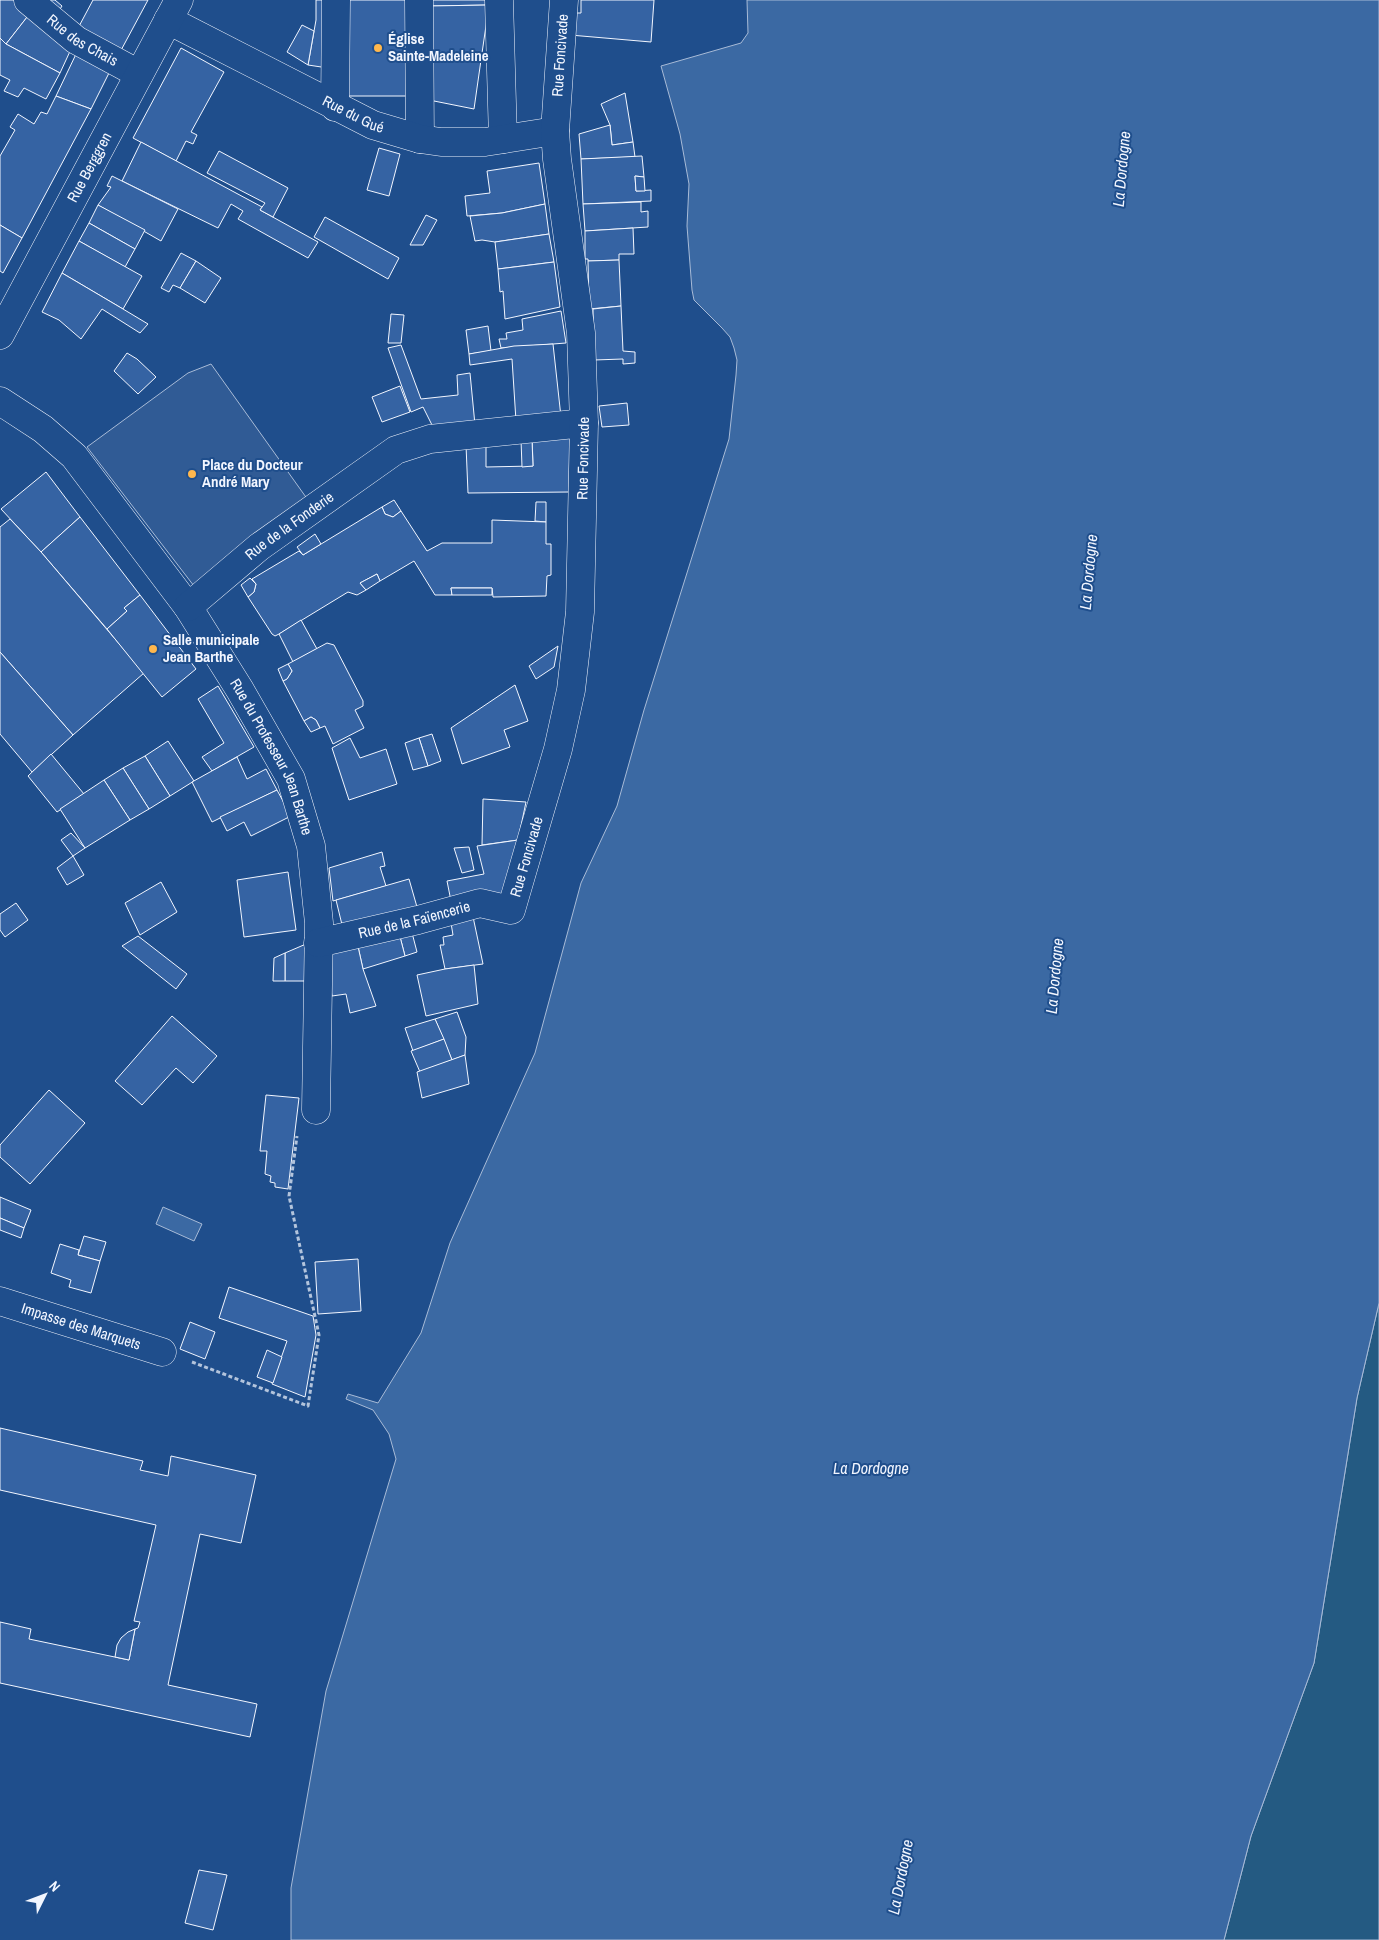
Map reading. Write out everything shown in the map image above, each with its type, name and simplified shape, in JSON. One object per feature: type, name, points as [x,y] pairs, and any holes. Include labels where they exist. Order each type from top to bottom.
[{"type":"street","name":"Rue des Chais","points":[[28,0],[76,40],[139,74]]},
{"type":"street","points":[[335,107],[336,0]]},
{"type":"street","points":[[419,0],[420,139]]},
{"type":"street","points":[[499,0],[502,139]]},
{"type":"street","name":"Rue Foncivade","points":[[511,910],[558,749],[571,690],[580,612],[584,423],[581,333],[557,159],[556,131],[564,0]]},
{"type":"street","name":"Rue Berggren","points":[[0,335],[173,10]]},
{"type":"street","name":"Rue du Gué","points":[[173,10],[335,107],[372,125],[420,139],[441,142],[485,142],[556,131]]},
{"type":"street","name":"Rue du Professeur Jean Barthe","points":[[0,401],[43,429],[74,456],[188,607],[240,690],[291,779],[312,846],[319,923],[316,1110]]},
{"type":"street","name":"Rue de la Fonderie","points":[[188,607],[259,548],[396,450],[430,439],[584,423]]},
{"type":"street","name":"Rue de la Faïencerie","points":[[318,943],[418,920],[480,903],[511,910]]},
{"type":"street","name":"Impasse des Marquets","points":[[0,1301],[162,1352]]},
{"type":"path","points":[[162,1352],[206,1366],[308,1406],[319,1335],[289,1196],[301,1108],[316,1110]]},
{"type":"shaded area","name":"Place du Docteur André Mary","points":[[211,364],[308,500],[194,586],[87,447],[188,373]]},
{"type":"shaded area","points":[[1379,1303],[1379,1940],[1224,1940],[1251,1836],[1314,1663],[1357,1398]]},
{"type":"water","name":"La Dordogne","points":[[747,0],[1379,0],[1379,1303],[1357,1398],[1314,1663],[1251,1836],[1224,1940],[291,1940],[291,1888],[326,1691],[396,1459],[389,1434],[373,1410],[346,1399],[348,1394],[378,1403],[421,1333],[450,1243],[535,1053],[581,883],[617,806],[644,710],[729,439],[737,360],[730,337],[694,300],[687,226],[689,184],[680,134],[661,66],[741,43],[748,33]]},
{"type":"water","points":[[163,1207],[202,1224],[194,1241],[156,1224]]},
{"type":"building","points":[[0,0],[16,0],[31,12],[6,44],[0,38]]},
{"type":"building","points":[[41,0],[55,0],[62,6],[57,14]]},
{"type":"building","points":[[93,0],[148,0],[119,54],[77,30]]},
{"type":"building","points":[[316,0],[328,0],[328,68],[308,65],[316,20]]},
{"type":"building","name":"Église Sainte-Madeleine","points":[[344,0],[412,0],[413,96],[344,96]]},
{"type":"building","points":[[428,0],[489,0],[489,5],[428,6]]},
{"type":"building","points":[[581,0],[654,0],[651,42],[570,35],[571,13],[581,13]]},
{"type":"building","points":[[489,5],[481,60],[429,50],[428,6]]},
{"type":"building","points":[[31,12],[72,47],[60,73],[6,44]]},
{"type":"building","points":[[302,25],[314,31],[308,65],[287,52]]},
{"type":"building","points":[[0,38],[6,44],[60,73],[46,99],[24,88],[18,97],[4,91],[10,80],[0,75]]},
{"type":"building","points":[[181,48],[224,72],[191,132],[197,135],[193,144],[186,141],[176,161],[133,138]]},
{"type":"building","points":[[429,50],[481,60],[474,109],[429,100]]},
{"type":"building","points":[[77,52],[112,67],[91,109],[56,96]]},
{"type":"building","points":[[625,93],[633,142],[612,145],[610,125],[601,104]]},
{"type":"building","points":[[56,96],[91,109],[22,238],[0,225],[0,156],[15,130],[10,127],[18,114],[34,124],[41,112],[47,114]]},
{"type":"building","points":[[610,125],[612,145],[633,142],[635,157],[581,159],[579,134]]},
{"type":"building","points":[[141,142],[262,207],[260,210],[318,242],[308,258],[238,219],[243,211],[231,204],[218,228],[122,181]]},
{"type":"building","points":[[379,148],[400,154],[389,196],[367,190]]},
{"type":"building","points":[[219,151],[288,188],[273,217],[260,210],[265,203],[207,173]]},
{"type":"building","points":[[642,156],[644,177],[635,176],[636,191],[651,190],[651,201],[583,204],[581,159]]},
{"type":"building","points":[[539,163],[545,204],[502,213],[467,216],[465,196],[490,193],[487,171]]},
{"type":"building","points":[[112,176],[178,209],[161,241],[98,205],[111,187],[107,186]]},
{"type":"building","points":[[635,176],[644,177],[645,191],[636,191]]},
{"type":"building","points":[[641,202],[641,212],[648,211],[648,227],[585,231],[583,204]]},
{"type":"building","points":[[545,204],[549,234],[495,242],[475,241],[470,216],[502,213]]},
{"type":"building","points":[[98,205],[145,230],[135,249],[89,223]]},
{"type":"building","points":[[426,215],[437,220],[423,245],[410,245]]},
{"type":"building","points":[[325,217],[399,258],[388,279],[314,237]]},
{"type":"building","points":[[89,223],[135,249],[125,267],[79,241]]},
{"type":"building","points":[[0,225],[22,238],[3,273],[0,271]]},
{"type":"building","points":[[633,228],[634,254],[619,254],[619,260],[588,261],[588,259],[585,259],[585,231]]},
{"type":"building","points":[[549,234],[554,262],[498,269],[495,242]]},
{"type":"building","points":[[79,241],[142,276],[123,309],[62,273]]},
{"type":"building","points":[[181,253],[196,261],[180,288],[173,285],[169,292],[161,288]]},
{"type":"building","points":[[619,260],[621,306],[589,309],[588,261]]},
{"type":"building","points":[[196,261],[221,278],[205,303],[180,288]]},
{"type":"building","points":[[554,262],[560,307],[505,319],[503,291],[500,292],[498,269]]},
{"type":"building","points":[[62,273],[148,324],[140,333],[102,309],[81,339],[59,320],[42,312]]},
{"type":"building","points":[[621,306],[623,351],[635,352],[635,363],[623,364],[623,359],[594,360],[593,309]]},
{"type":"building","points":[[561,311],[566,343],[501,348],[499,339],[507,339],[506,333],[523,330],[522,319]]},
{"type":"building","points":[[391,314],[404,315],[401,343],[388,343]]},
{"type":"building","points":[[488,326],[491,351],[469,354],[466,330]]},
{"type":"building","points":[[553,344],[561,417],[516,421],[512,359],[470,365],[469,354],[514,346]]},
{"type":"building","points":[[401,345],[421,399],[458,395],[457,375],[470,373],[475,425],[434,429],[423,407],[411,412],[388,348]]},
{"type":"building","points":[[127,353],[137,359],[156,377],[138,394],[114,371]]},
{"type":"building","points":[[400,386],[410,412],[382,422],[372,397]]},
{"type":"building","points":[[627,403],[629,425],[602,427],[599,406]]},
{"type":"building","points":[[532,434],[570,436],[569,492],[468,493],[466,445],[486,444],[486,467],[533,466]]},
{"type":"building","points":[[521,440],[532,440],[533,466],[522,467]]},
{"type":"building","points":[[46,472],[80,517],[41,552],[1,509]]},
{"type":"building","points":[[394,500],[401,511],[393,517],[385,514],[382,507]]},
{"type":"building","points":[[536,502],[546,502],[546,522],[535,521]]},
{"type":"building","points":[[382,507],[385,514],[393,517],[401,511],[427,551],[442,543],[492,543],[492,520],[546,522],[546,544],[551,544],[551,575],[547,576],[546,596],[493,597],[492,588],[451,588],[452,595],[435,595],[414,561],[380,581],[377,574],[360,583],[366,590],[357,595],[348,592],[279,634],[275,636],[272,634],[248,597],[254,592],[256,584],[252,579],[299,551],[303,555]]},
{"type":"building","points":[[80,517],[140,595],[124,608],[127,611],[107,629],[41,552]]},
{"type":"building","points":[[10,519],[41,552],[144,673],[73,735],[0,652],[0,527]]},
{"type":"building","points":[[315,534],[321,544],[303,555],[297,547]]},
{"type":"building","points":[[377,574],[380,581],[366,590],[360,583]]},
{"type":"building","points":[[250,578],[256,584],[254,592],[248,597],[241,585]]},
{"type":"building","points":[[451,588],[492,588],[492,595],[452,595]]},
{"type":"building","name":"Salle municipale Jean Barthe","points":[[140,595],[196,669],[162,697],[107,629],[127,611],[124,608]]},
{"type":"building","points":[[301,620],[317,649],[293,662],[279,634]]},
{"type":"building","points":[[327,643],[334,645],[363,701],[363,706],[355,710],[364,728],[333,744],[325,726],[320,728],[316,720],[311,717],[304,721],[283,681],[287,679],[292,671],[288,664]]},
{"type":"building","points":[[558,646],[554,667],[536,679],[529,666]]},
{"type":"building","points":[[0,652],[73,735],[32,772],[0,734]]},
{"type":"building","points":[[288,664],[292,671],[287,679],[283,681],[278,669]]},
{"type":"building","points":[[515,685],[528,721],[504,730],[510,747],[462,764],[451,728]]},
{"type":"building","points":[[218,686],[254,747],[212,771],[202,757],[224,743],[198,699]]},
{"type":"building","points":[[311,717],[316,720],[320,728],[311,732],[304,721]]},
{"type":"building","points":[[432,734],[441,761],[428,766],[419,738]]},
{"type":"building","points":[[350,738],[360,758],[386,749],[397,784],[349,800],[332,748]]},
{"type":"building","points":[[419,738],[428,766],[413,770],[405,743]]},
{"type":"building","points":[[168,741],[194,781],[170,796],[145,756]]},
{"type":"building","points":[[51,754],[84,794],[57,812],[28,776]]},
{"type":"building","points":[[145,756],[170,796],[149,809],[123,768]]},
{"type":"building","points":[[237,757],[247,779],[266,769],[277,790],[212,822],[192,782]]},
{"type":"building","points":[[123,768],[149,809],[130,820],[104,780]]},
{"type":"building","points":[[104,780],[130,820],[85,848],[60,809]]},
{"type":"building","points":[[277,790],[291,816],[251,836],[244,822],[227,831],[220,817]]},
{"type":"building","points":[[483,799],[526,802],[518,840],[482,845]]},
{"type":"building","points":[[71,833],[85,848],[73,856],[61,840]]},
{"type":"building","points":[[518,840],[506,896],[452,906],[447,881],[484,874],[477,846]]},
{"type":"building","points":[[469,847],[474,870],[462,873],[454,848]]},
{"type":"building","points":[[382,852],[385,866],[380,867],[386,886],[333,901],[329,868]]},
{"type":"building","points":[[73,856],[84,875],[67,885],[57,868]]},
{"type":"building","points":[[288,872],[296,930],[244,937],[237,880]]},
{"type":"building","points":[[409,879],[419,914],[344,933],[336,900]]},
{"type":"building","points":[[161,882],[177,912],[140,935],[125,903]]},
{"type":"building","points":[[16,903],[28,920],[5,937],[0,930],[0,914]]},
{"type":"building","points":[[472,912],[483,964],[445,969],[440,945],[444,945],[443,937],[453,935],[450,917]]},
{"type":"building","points":[[410,925],[417,952],[405,956],[398,929]]},
{"type":"building","points":[[398,929],[405,956],[363,969],[357,942]]},
{"type":"building","points":[[138,936],[187,974],[176,989],[122,946]]},
{"type":"building","points":[[357,942],[363,969],[376,1006],[350,1013],[346,994],[332,996],[326,956]]},
{"type":"building","points":[[306,944],[305,981],[285,981],[285,953]]},
{"type":"building","points":[[285,953],[285,981],[273,981],[274,958]]},
{"type":"building","points":[[474,965],[478,1004],[426,1016],[417,975]]},
{"type":"building","points":[[457,1012],[466,1037],[465,1055],[452,1060],[435,1019]]},
{"type":"building","points":[[172,1016],[217,1056],[193,1083],[176,1068],[142,1105],[115,1081]]},
{"type":"building","points":[[435,1019],[444,1039],[413,1051],[405,1028]]},
{"type":"building","points":[[444,1039],[452,1060],[420,1072],[411,1051]]},
{"type":"building","points":[[465,1055],[469,1084],[422,1098],[417,1072]]},
{"type":"building","points":[[49,1090],[85,1123],[30,1184],[0,1157],[0,1145]]},
{"type":"building","points":[[266,1095],[299,1098],[288,1189],[275,1187],[275,1183],[270,1182],[271,1176],[265,1174],[267,1151],[260,1151]]},
{"type":"building","points":[[0,1197],[31,1210],[24,1228],[0,1218]]},
{"type":"building","points":[[0,1218],[24,1228],[21,1238],[0,1230]]},
{"type":"building","points":[[84,1236],[106,1242],[100,1261],[78,1255]]},
{"type":"building","points":[[60,1244],[79,1250],[78,1255],[100,1261],[91,1293],[69,1287],[71,1280],[51,1273]]},
{"type":"building","points":[[358,1259],[361,1311],[318,1314],[315,1262]]},
{"type":"building","points":[[229,1287],[313,1316],[316,1335],[305,1397],[272,1384],[287,1341],[219,1318]]},
{"type":"building","points":[[190,1322],[215,1332],[205,1359],[180,1349]]},
{"type":"building","points":[[267,1350],[282,1357],[273,1383],[257,1377]]},
{"type":"building","points":[[0,1428],[143,1461],[140,1470],[168,1476],[171,1456],[256,1475],[241,1543],[200,1534],[168,1685],[257,1704],[250,1737],[0,1683],[0,1622],[31,1629],[29,1639],[129,1660],[135,1629],[138,1628],[140,1622],[134,1621],[156,1525],[0,1490]]},
{"type":"building","points":[[135,1629],[129,1660],[115,1657],[117,1645],[121,1638]]},
{"type":"building","points":[[199,1870],[227,1875],[213,1930],[185,1923]]},
{"type":"place","name":"Église Sainte-Madeleine","points":[[378,48]]},
{"type":"place","name":"Place du Docteur André Mary","points":[[192,474]]},
{"type":"place","name":"Salle municipale Jean Barthe","points":[[153,649]]}]
